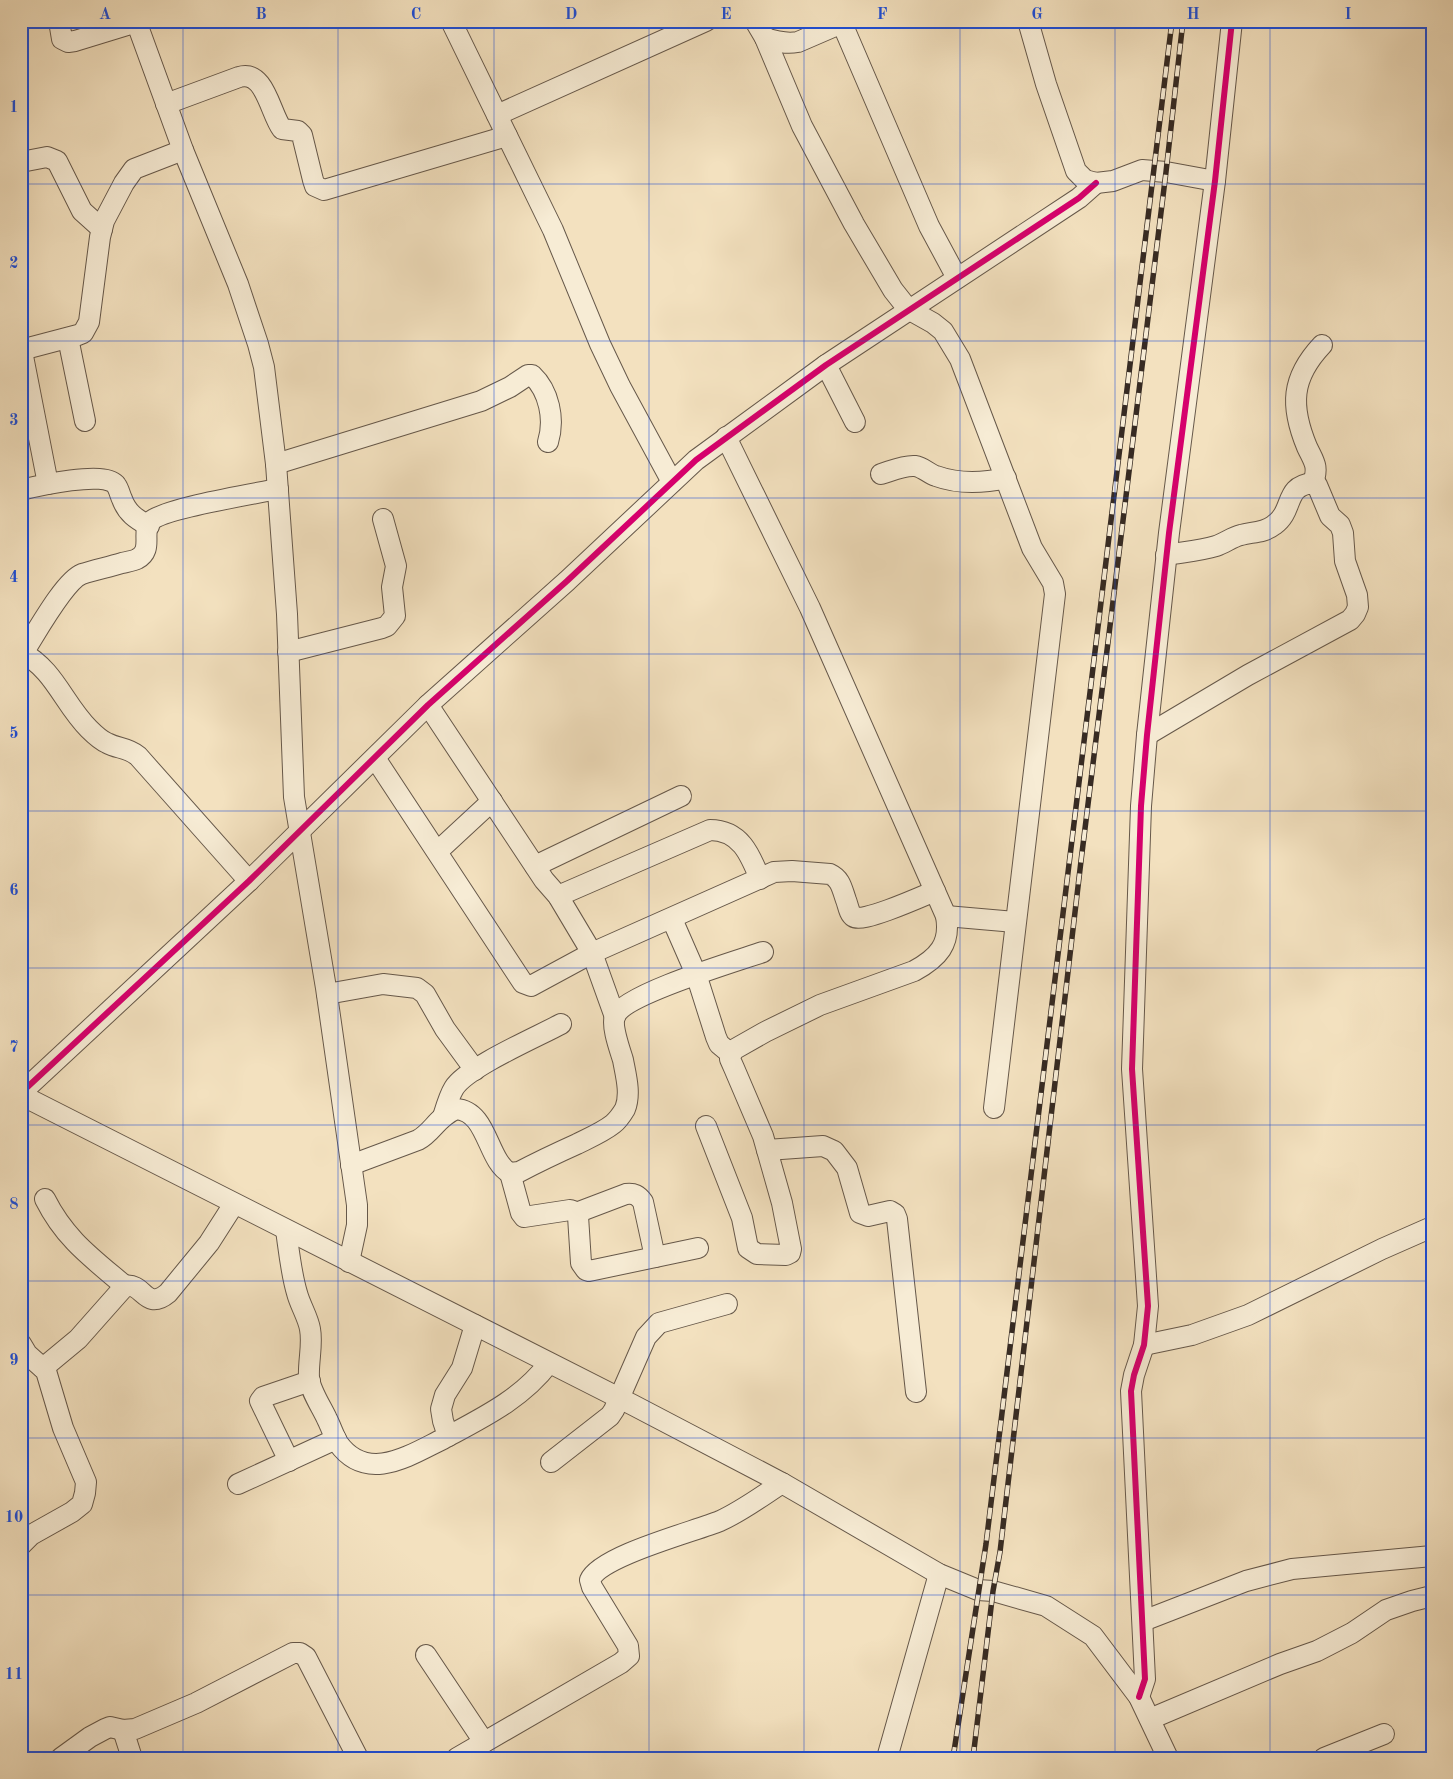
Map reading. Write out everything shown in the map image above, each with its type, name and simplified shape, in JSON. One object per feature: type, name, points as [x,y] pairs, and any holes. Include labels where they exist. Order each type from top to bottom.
[{"type":"street","points":[[59,21],[62,39],[68,42],[136,22],[182,150],[238,284],[264,366],[278,489],[288,652],[294,797],[327,994],[357,1205],[357,1225],[349,1262]]},
{"type":"street","points":[[452,21],[553,230],[608,361],[672,482]]},
{"type":"street","points":[[497,116],[706,21]]},
{"type":"street","points":[[1028,21],[1046,84],[1076,172],[1085,180],[1096,183],[1113,181],[1142,170],[1160,171],[1214,181]]},
{"type":"street","points":[[1140,1697],[1145,1679],[1131,1391],[1144,1345],[1148,1306],[1132,1069],[1141,806],[1166,555],[1214,181],[1232,21]]},
{"type":"street","points":[[760,30],[783,43],[790,43],[798,42],[842,22],[929,226],[957,278]]},
{"type":"street","points":[[760,30],[789,99],[826,173],[884,276],[908,309],[943,330],[960,358],[1032,548],[1053,583],[1055,594],[994,1108]]},
{"type":"street","points":[[166,104],[245,75],[252,76],[259,82],[277,123],[282,129],[298,131],[302,135],[315,186],[324,190],[507,136]]},
{"type":"street","points":[[48,484],[22,348],[83,333],[88,322],[102,229],[108,211],[128,175],[134,169],[182,150]]},
{"type":"street","points":[[21,162],[47,157],[57,161],[82,211],[102,229]]},
{"type":"street","points":[[1096,183],[1079,198],[908,309],[826,365],[696,460],[567,581],[428,705],[249,881],[21,1094],[782,1483],[939,1574],[978,1590],[993,1591],[1046,1606],[1093,1636],[1140,1697],[1168,1758]]},
{"type":"street","points":[[68,338],[85,422]]},
{"type":"street","points":[[1313,483],[1316,475],[1316,465],[1297,415],[1296,389],[1308,360],[1322,345]]},
{"type":"street","points":[[826,365],[855,422]]},
{"type":"street","points":[[276,464],[481,401],[510,387],[528,375],[532,375],[536,379],[547,398],[551,423],[548,442]]},
{"type":"street","points":[[706,1126],[742,1218],[748,1248],[756,1254],[786,1255],[791,1249],[782,1203],[763,1136],[730,1058],[731,1054],[735,1049],[765,1032],[820,1005],[914,971],[928,964],[942,950],[948,924],[936,890],[810,608],[726,437]]},
{"type":"street","points":[[881,474],[901,468],[917,466],[939,477],[960,481],[990,481],[1006,478]]},
{"type":"street","points":[[21,490],[48,484],[86,480],[110,480],[115,483],[127,510],[137,520],[149,526]]},
{"type":"street","points":[[1147,735],[1248,675],[1344,623],[1355,614],[1358,607],[1357,595],[1345,561],[1342,530],[1340,525],[1330,516],[1317,485],[1313,483],[1301,485],[1295,490],[1286,512],[1275,525],[1266,530],[1234,536],[1218,546],[1166,555]]},
{"type":"street","points":[[249,881],[138,756],[124,748],[107,743],[88,728],[74,712],[43,666],[22,652],[64,588],[80,575],[137,559],[144,552],[147,546],[150,522],[157,517],[196,505],[278,489]]},
{"type":"street","points":[[288,652],[382,628],[391,622],[395,616],[392,587],[396,566],[383,519]]},
{"type":"street","points":[[428,705],[535,866],[558,896],[592,953],[615,1017]]},
{"type":"street","points":[[375,758],[438,851],[523,983],[531,986],[592,953],[774,872],[830,874],[836,876],[851,913],[854,917],[863,919],[936,890]]},
{"type":"street","points":[[535,866],[681,796]]},
{"type":"street","points":[[438,851],[492,801]]},
{"type":"street","points":[[558,896],[710,830],[727,832],[736,838],[744,846],[760,878]]},
{"type":"street","points":[[946,916],[1015,922]]},
{"type":"street","points":[[665,921],[671,922],[675,926],[696,974],[719,1044],[731,1054]]},
{"type":"street","points":[[510,1173],[519,1172],[599,1133],[614,1124],[620,1117],[628,1098],[628,1085],[614,1024],[615,1017],[620,1009],[648,994],[696,974],[763,952]]},
{"type":"street","points":[[327,994],[383,984],[417,988],[425,994],[444,1029],[475,1070]]},
{"type":"street","points":[[443,1117],[454,1087],[460,1081],[475,1070],[561,1024]]},
{"type":"street","points":[[351,1165],[424,1137],[436,1122],[456,1109],[466,1112],[478,1123],[502,1167],[510,1173],[521,1214],[524,1217],[570,1210],[576,1213],[578,1216],[581,1263],[586,1270],[589,1271],[698,1248]]},
{"type":"street","points":[[767,1150],[823,1146],[834,1151],[847,1168],[860,1213],[868,1216],[890,1211],[895,1214],[916,1392]]},
{"type":"street","points":[[576,1213],[626,1194],[633,1193],[639,1196],[643,1202],[655,1257]]},
{"type":"street","points":[[45,1199],[62,1228],[78,1246],[125,1286],[132,1286],[149,1298],[156,1300],[161,1299],[195,1262],[210,1243],[234,1204]]},
{"type":"street","points":[[286,1230],[297,1292],[310,1326],[312,1339],[310,1381],[336,1439],[355,1459],[365,1463],[392,1463],[448,1436],[487,1416],[524,1390],[549,1363]]},
{"type":"street","points":[[1144,1345],[1192,1335],[1248,1315],[1382,1249],[1430,1232]]},
{"type":"street","points":[[43,1368],[78,1339],[125,1286]]},
{"type":"street","points":[[551,1462],[605,1421],[614,1410],[646,1337],[659,1323],[726,1304]]},
{"type":"street","points":[[448,1436],[441,1409],[445,1395],[462,1368],[475,1325]]},
{"type":"street","points":[[21,1344],[27,1354],[43,1368],[50,1380],[62,1428],[86,1482],[82,1504],[72,1512],[31,1535],[21,1545]]},
{"type":"street","points":[[289,1461],[260,1401],[263,1397],[310,1381]]},
{"type":"street","points":[[238,1484],[336,1439]]},
{"type":"street","points":[[457,1758],[621,1663],[629,1656],[628,1646],[592,1587],[590,1580],[592,1575],[600,1568],[635,1551],[720,1521],[782,1483]]},
{"type":"street","points":[[1143,1621],[1246,1581],[1292,1569],[1432,1556]]},
{"type":"street","points":[[887,1758],[939,1574]]},
{"type":"street","points":[[1150,1719],[1280,1664],[1317,1651],[1352,1633],[1386,1610],[1432,1596]]},
{"type":"street","points":[[61,1758],[90,1737],[105,1729],[110,1727],[123,1730],[135,1729],[196,1702],[293,1653],[300,1653],[306,1657],[358,1758]]},
{"type":"street","points":[[426,1655],[484,1742]]},
{"type":"street","points":[[123,1730],[132,1758]]},
{"type":"street","points":[[1324,1758],[1384,1734]]},
{"type":"railway","points":[[953,1758],[986,1544],[1172,21]]},
{"type":"railway","points":[[973,1758],[993,1591],[1000,1552],[1081,861],[1183,21]]},
{"type":"cycle path","points":[[1139,1697],[1145,1679],[1131,1391],[1144,1345],[1148,1306],[1132,1069],[1141,806],[1169,533],[1215,181],[1232,21]]},
{"type":"cycle path","points":[[21,1093],[249,881],[428,705],[567,581],[696,460],[826,365],[1079,198],[1096,183]]}]
